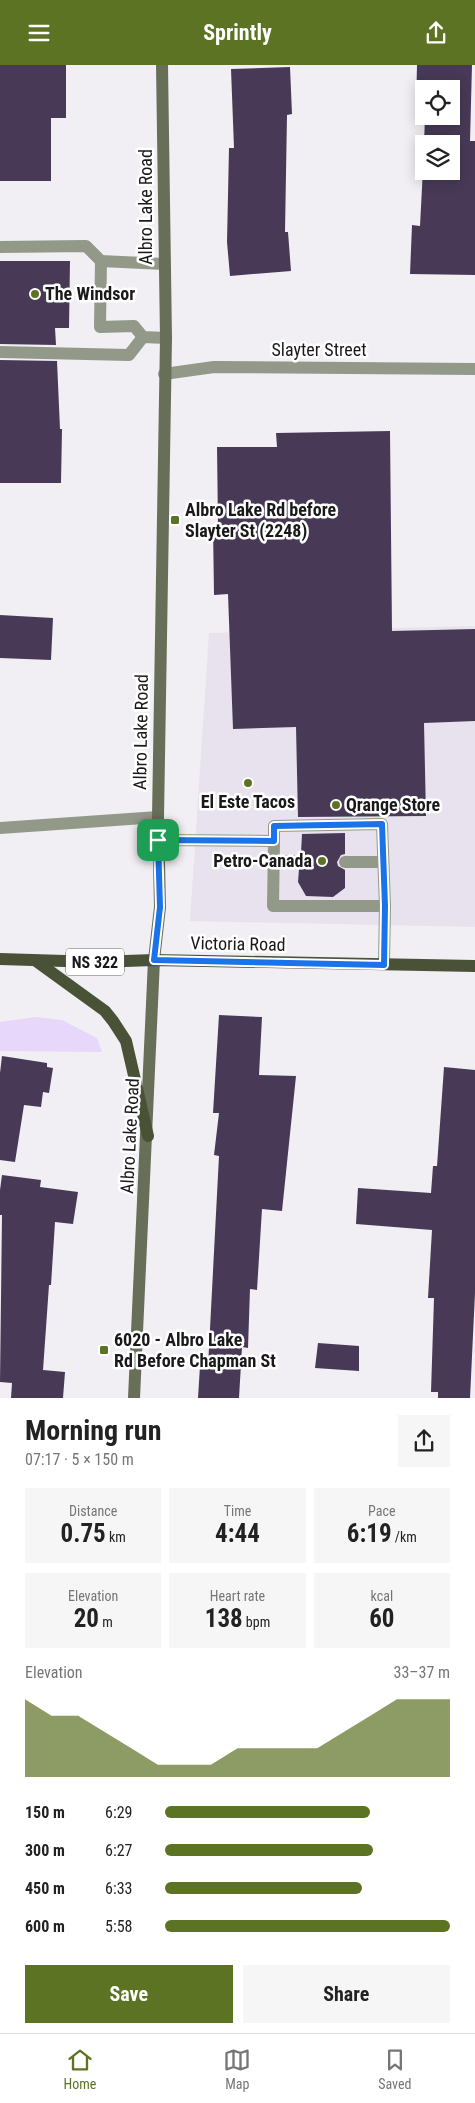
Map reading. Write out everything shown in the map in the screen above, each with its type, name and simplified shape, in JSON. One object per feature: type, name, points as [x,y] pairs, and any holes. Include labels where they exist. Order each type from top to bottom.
[{"type":"main road","name":"Victoria Road","points":[[0,959],[475,966]]},
{"type":"main road","points":[[36,961],[105,1011],[126,1041],[148,1136]]},
{"type":"street","name":"Albro Lake Road","points":[[134,1398],[148,1136],[154,960],[160,907],[158,817],[166,338],[162,65]]},
{"type":"street","points":[[0,247],[86,247],[100,261],[164,264]]},
{"type":"street","points":[[100,261],[100,327],[134,326],[143,337],[166,338]]},
{"type":"street","points":[[0,352],[129,355],[143,337]]},
{"type":"street","name":"Slayter Street","points":[[164,374],[214,367],[475,369]]},
{"type":"street","points":[[0,828],[158,817]]},
{"type":"street","points":[[384,965],[385,906],[382,824],[274,826],[273,906],[385,906]]},
{"type":"street","points":[[158,840],[274,841]]},
{"type":"street","points":[[274,861],[300,861]]},
{"type":"street","points":[[345,862],[383,862]]},
{"type":"shaded area","points":[[475,626],[475,927],[190,921],[209,633]]},
{"type":"shaded area","points":[[36,1017],[62,1020],[97,1038],[102,1052],[0,1051],[0,1022]]},
{"type":"building","points":[[0,65],[66,65],[66,118],[51,118],[51,181],[0,181]]},
{"type":"building","points":[[417,65],[472,65],[470,141],[475,141],[475,275],[410,274],[412,225],[420,226],[422,180],[460,180],[460,135],[424,135],[425,125],[460,125],[460,80],[417,80]]},
{"type":"building","points":[[290,67],[292,114],[287,115],[285,232],[288,232],[291,271],[230,276],[227,242],[229,148],[234,148],[231,69]]},
{"type":"building","name":"The Windsor","points":[[0,261],[70,261],[69,328],[55,328],[56,345],[0,344]]},
{"type":"building","points":[[0,360],[57,361],[60,429],[62,429],[61,483],[0,483]]},
{"type":"building","points":[[390,431],[392,631],[475,629],[475,721],[424,723],[426,816],[298,817],[296,727],[233,729],[228,594],[214,595],[213,525],[218,525],[217,447],[277,447],[276,433]]},
{"type":"building","points":[[0,615],[53,618],[51,660],[0,658]]},
{"type":"building","name":"Petro-Canada","points":[[345,833],[345,854],[341,855],[337,862],[338,866],[345,870],[345,888],[333,897],[306,896],[298,882],[299,869],[304,868],[308,861],[307,857],[301,853],[302,834]]},
{"type":"building","points":[[219,1015],[262,1017],[259,1075],[296,1076],[282,1211],[262,1209],[257,1290],[250,1289],[248,1348],[242,1347],[239,1398],[198,1398],[200,1366],[208,1367],[219,1156],[214,1155],[219,1113],[213,1113]]},
{"type":"building","points":[[2,1056],[47,1063],[47,1067],[53,1068],[49,1093],[43,1092],[41,1107],[24,1105],[15,1162],[0,1160],[0,1073]]},
{"type":"building","points":[[444,1067],[475,1070],[475,1293],[470,1398],[438,1398],[438,1392],[431,1392],[434,1298],[428,1298],[432,1230],[356,1224],[358,1188],[431,1193],[433,1166],[437,1166]]},
{"type":"building","points":[[2,1175],[41,1180],[40,1187],[78,1192],[73,1224],[55,1222],[51,1285],[49,1285],[43,1370],[65,1372],[63,1398],[11,1398],[12,1383],[0,1382],[2,1215],[0,1215],[0,1190]]},
{"type":"building","points":[[318,1343],[359,1346],[359,1371],[315,1368]]},
{"type":"place","name":"The Windsor","points":[[35,294]]},
{"type":"place","name":"Albro Lake Rd before Slayter St (2248)","points":[[175,520]]},
{"type":"place","name":"El Este Tacos","points":[[248,783]]},
{"type":"place","name":"Qrange Store","points":[[336,805]]},
{"type":"place","name":"Petro-Canada","points":[[322,861]]},
{"type":"place","name":"6020 - Albro Lake Rd Before Chapman St","points":[[104,1350]]},
{"type":"route","points":[[382,824],[385,906],[384,965],[154,960],[160,907],[158,840],[274,841],[274,826],[382,824]]}]
